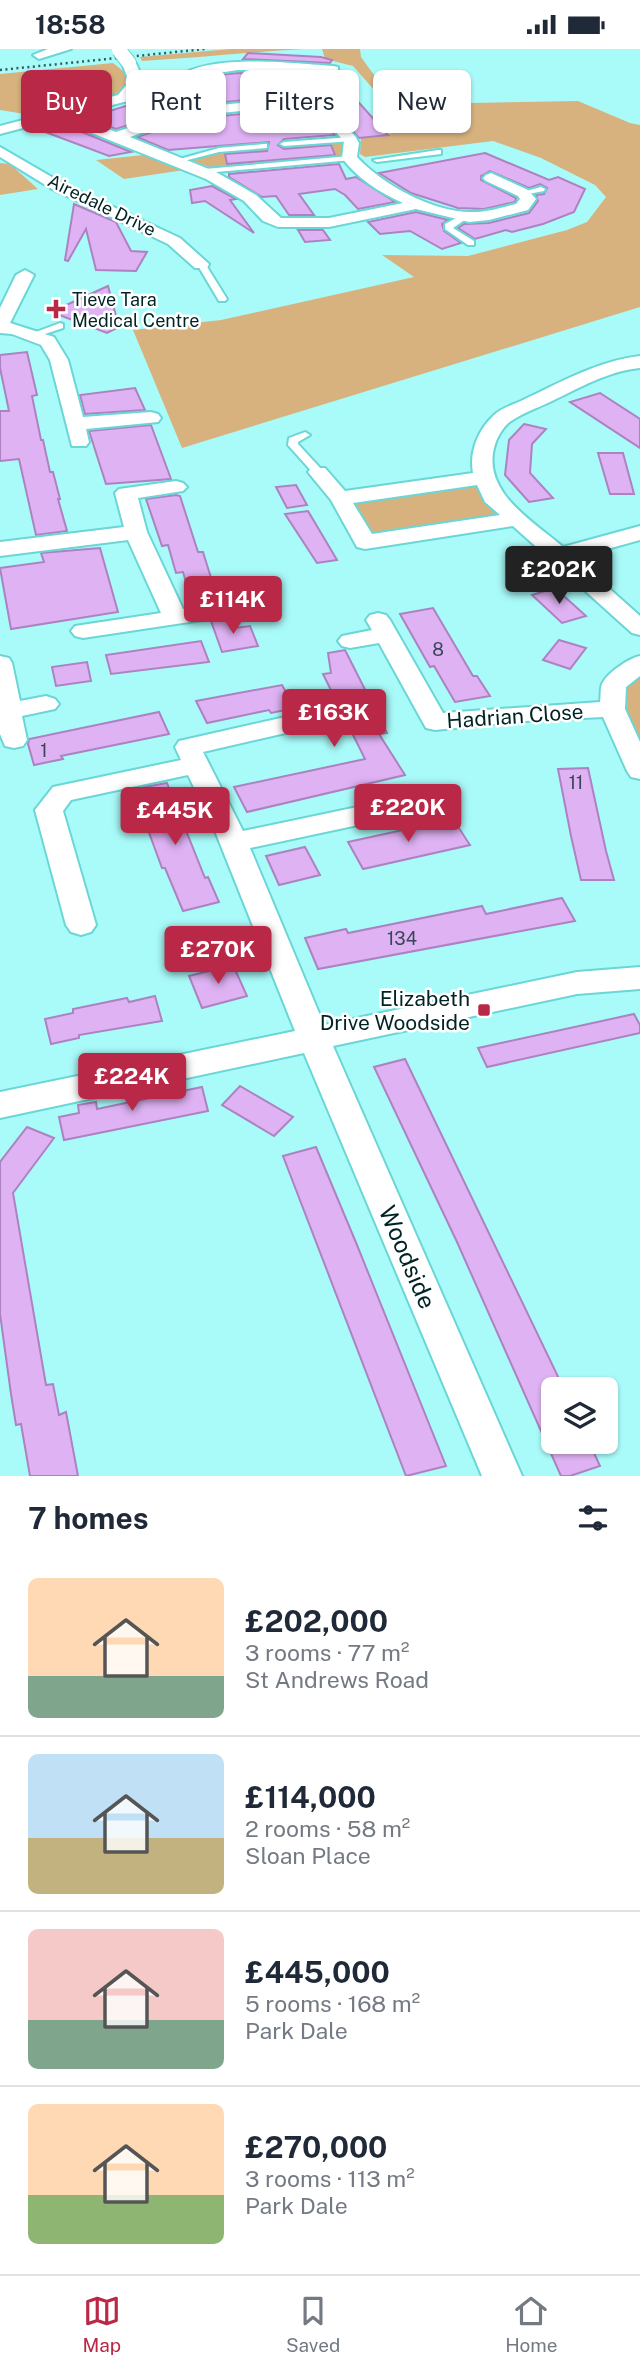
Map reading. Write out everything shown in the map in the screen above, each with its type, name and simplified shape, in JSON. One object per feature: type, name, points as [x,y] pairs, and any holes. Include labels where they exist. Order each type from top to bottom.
[{"type":"street","points":[[39,55],[65,49]]},
{"type":"street","points":[[112,101],[122,98],[135,88],[136,74],[119,49]]},
{"type":"street","points":[[198,70],[207,65],[333,70]]},
{"type":"street","points":[[0,130],[21,125]]},
{"type":"street","points":[[106,133],[205,171],[252,199],[267,218],[276,221],[310,223],[337,220],[379,214],[421,203]]},
{"type":"street","points":[[116,137],[127,133]]},
{"type":"street","points":[[343,133],[352,143],[350,160]]},
{"type":"street","name":"Airedale Drive","points":[[0,151],[66,191],[174,241],[201,264]]},
{"type":"street","points":[[350,160],[377,160]]},
{"type":"street","points":[[350,160],[370,180],[391,192],[465,217],[522,207],[528,199],[523,193],[491,178]]},
{"type":"street","points":[[25,275],[6,302],[0,327],[15,329],[48,341],[59,360],[76,433],[151,418]]},
{"type":"street","points":[[640,362],[622,364],[587,377],[502,418],[486,440],[481,460],[484,478],[493,497],[640,628]]},
{"type":"street","points":[[318,472],[340,498],[365,542],[515,519]]},
{"type":"street","points":[[340,498],[484,478]]},
{"type":"street","points":[[175,618],[136,532],[126,493],[176,487]]},
{"type":"street","points":[[0,549],[136,532]]},
{"type":"street","points":[[557,556],[640,533]]},
{"type":"street","points":[[83,631],[254,606]]},
{"type":"street","name":"Hadrian Close","points":[[350,641],[382,627],[435,722],[612,709]]},
{"type":"street","points":[[0,663],[14,740]]},
{"type":"street","points":[[640,663],[614,685],[612,709],[640,771]]},
{"type":"street","points":[[9,711],[46,704]]},
{"type":"street","points":[[81,925],[49,810],[62,793],[192,756],[294,723]]},
{"type":"street","points":[[192,756],[232,843],[314,1038]]},
{"type":"street","points":[[232,843],[419,803]]},
{"type":"street","points":[[0,1105],[577,983],[640,978]]},
{"type":"street","name":"Woodside","points":[[314,1038],[502,1476]]},
{"type":"lane","points":[[284,144],[349,139]]},
{"type":"lane","points":[[180,160],[219,150],[264,146]]},
{"type":"lane","points":[[377,160],[438,152]]},
{"type":"lane","points":[[205,171],[350,160]]},
{"type":"lane","points":[[523,193],[541,189]]},
{"type":"lane","points":[[465,217],[448,226],[471,243]]},
{"type":"lane","points":[[201,264],[222,299]]},
{"type":"lane","points":[[33,335],[60,326]]},
{"type":"lane","points":[[305,435],[293,440],[293,445],[318,472]]},
{"type":"shaded area","points":[[230,49],[305,49],[142,61],[140,57]]},
{"type":"shaded area","points":[[322,49],[360,49],[361,57],[373,74],[373,89],[353,66],[325,59]]},
{"type":"shaded area","points":[[113,63],[126,73],[126,79],[124,89],[112,96],[112,70],[41,70]]},
{"type":"shaded area","points":[[21,72],[21,113],[0,110],[0,74]]},
{"type":"shaded area","points":[[578,101],[640,125],[640,307],[182,448],[133,330],[221,320],[414,277],[382,255],[468,256],[567,230],[587,222],[606,197],[595,185],[541,158],[493,141],[365,157],[360,154],[361,137],[394,133],[471,133],[471,103]]},
{"type":"shaded area","points":[[344,142],[342,155],[209,167],[191,160],[218,153]]},
{"type":"shaded area","points":[[153,154],[191,169],[124,179],[96,160]]},
{"type":"shaded area","points":[[0,163],[10,164],[38,189],[0,195]]},
{"type":"shaded area","points":[[484,478],[515,519],[365,542],[340,498]]},
{"type":"shaded area","points":[[640,663],[640,771],[614,685]]},
{"type":"building","points":[[248,53],[332,60],[330,63],[243,59]]},
{"type":"building","points":[[240,73],[240,101],[226,102],[226,74]]},
{"type":"building","points":[[359,103],[373,118],[373,133],[388,135],[359,138],[354,133],[359,133]]},
{"type":"building","points":[[126,106],[126,126],[112,127],[112,110]]},
{"type":"building","points":[[240,114],[240,133],[333,133],[335,135],[284,139],[278,145],[284,149],[331,145],[335,155],[227,164],[225,154],[267,151],[269,142],[168,150],[137,137],[149,133],[226,133],[226,116]]},
{"type":"building","points":[[48,133],[84,133],[131,152],[109,156]]},
{"type":"building","points":[[485,153],[549,180],[558,177],[585,189],[574,212],[543,224],[512,232],[506,230],[475,239],[458,228],[464,224],[489,223],[529,213],[538,201],[536,195],[544,194],[547,188],[540,184],[529,188],[490,171],[481,176],[481,180],[516,198],[515,202],[484,209],[458,208],[411,193],[379,173]]},
{"type":"building","points":[[339,164],[346,179],[356,177],[395,202],[358,209],[335,189],[299,194],[314,215],[289,215],[276,196],[262,197],[229,177],[229,174]]},
{"type":"building","points":[[212,186],[236,199],[230,200],[254,233],[205,201],[192,203],[190,190]]},
{"type":"building","points":[[74,204],[116,222],[131,251],[147,252],[136,271],[96,270],[86,229],[68,261],[65,260]]},
{"type":"building","points":[[416,212],[448,220],[442,224],[444,231],[461,243],[442,249],[410,231],[380,234],[368,222]]},
{"type":"building","points":[[298,230],[323,230],[330,240],[305,242]]},
{"type":"building","points":[[108,286],[119,327],[107,333],[51,312]]},
{"type":"building","points":[[27,352],[37,395],[32,396],[41,440],[50,472],[53,472],[67,531],[36,535],[19,459],[0,461],[0,411],[9,411],[0,355]]},
{"type":"building","points":[[135,388],[145,410],[85,414],[80,395]]},
{"type":"building","points":[[600,393],[640,419],[640,448],[570,402]]},
{"type":"building","points":[[524,424],[546,429],[532,444],[530,473],[553,498],[529,502],[505,475],[509,440]]},
{"type":"building","points":[[151,425],[171,479],[106,484],[89,431]]},
{"type":"building","points":[[598,453],[623,453],[634,494],[610,494]]},
{"type":"building","points":[[296,485],[307,505],[287,508],[276,487]]},
{"type":"building","points":[[180,496],[198,552],[203,552],[212,581],[220,580],[227,600],[192,602],[183,572],[176,573],[168,545],[162,546],[146,499]]},
{"type":"building","points":[[308,511],[337,560],[317,563],[285,514]]},
{"type":"building","points":[[100,548],[118,612],[11,629],[0,568],[44,562],[41,553]]},
{"type":"building","points":[[555,588],[586,616],[562,623],[532,595]]},
{"type":"building","points":[[433,608],[473,676],[477,676],[490,696],[455,702],[434,666],[430,667],[400,614]]},
{"type":"building","points":[[232,618],[235,628],[250,626],[258,646],[222,652],[211,621]]},
{"type":"building","points":[[559,640],[586,648],[570,669],[543,660]]},
{"type":"building","points":[[201,641],[209,662],[111,674],[106,655]]},
{"type":"building","points":[[345,650],[387,733],[379,734],[405,775],[247,812],[234,787],[365,759],[323,674],[331,673],[328,653]]},
{"type":"building","points":[[87,662],[91,681],[56,686],[52,667]]},
{"type":"building","points":[[282,685],[295,708],[271,713],[269,710],[207,723],[196,701]]},
{"type":"building","points":[[159,712],[169,734],[61,756],[63,759],[34,765],[29,739]]},
{"type":"building","points":[[588,768],[614,880],[581,880],[558,769]]},
{"type":"building","points":[[167,783],[205,878],[208,877],[219,902],[183,911],[165,868],[162,868],[133,789]]},
{"type":"building","points":[[453,819],[470,845],[363,869],[348,842]]},
{"type":"building","points":[[305,847],[320,875],[279,885],[266,856]]},
{"type":"building","points":[[562,898],[575,921],[318,969],[305,938],[346,929],[348,933],[482,906],[486,914]]},
{"type":"building","points":[[233,965],[247,996],[202,1008],[189,976]]},
{"type":"building","points":[[155,996],[162,1021],[79,1035],[79,1038],[51,1044],[45,1019],[73,1013],[73,1009],[127,998],[129,1002]]},
{"type":"building","points":[[634,1014],[640,1025],[640,1033],[487,1067],[478,1048]]},
{"type":"building","points":[[405,1059],[558,1377],[541,1377],[541,1431],[457,1242],[374,1067]]},
{"type":"building","points":[[240,1086],[293,1117],[274,1136],[222,1105]]},
{"type":"building","points":[[202,1087],[208,1111],[64,1140],[59,1117],[79,1113],[78,1105],[96,1102],[97,1109]]},
{"type":"building","points":[[27,1127],[54,1138],[13,1193],[46,1385],[53,1384],[59,1415],[66,1412],[78,1476],[30,1476],[21,1424],[16,1425],[11,1394],[0,1314],[0,1162]]},
{"type":"building","points":[[316,1147],[446,1466],[406,1476],[283,1156]]},
{"type":"building","points":[[551,1454],[594,1454],[600,1466],[570,1476],[561,1476]]},
{"type":"railway","points":[[0,70],[205,49]]},
{"type":"place","name":"Tieve Tara Medical Centre","points":[[56,309]]},
{"type":"place","name":"Elizabeth Drive Woodside","points":[[484,1010]]}]
